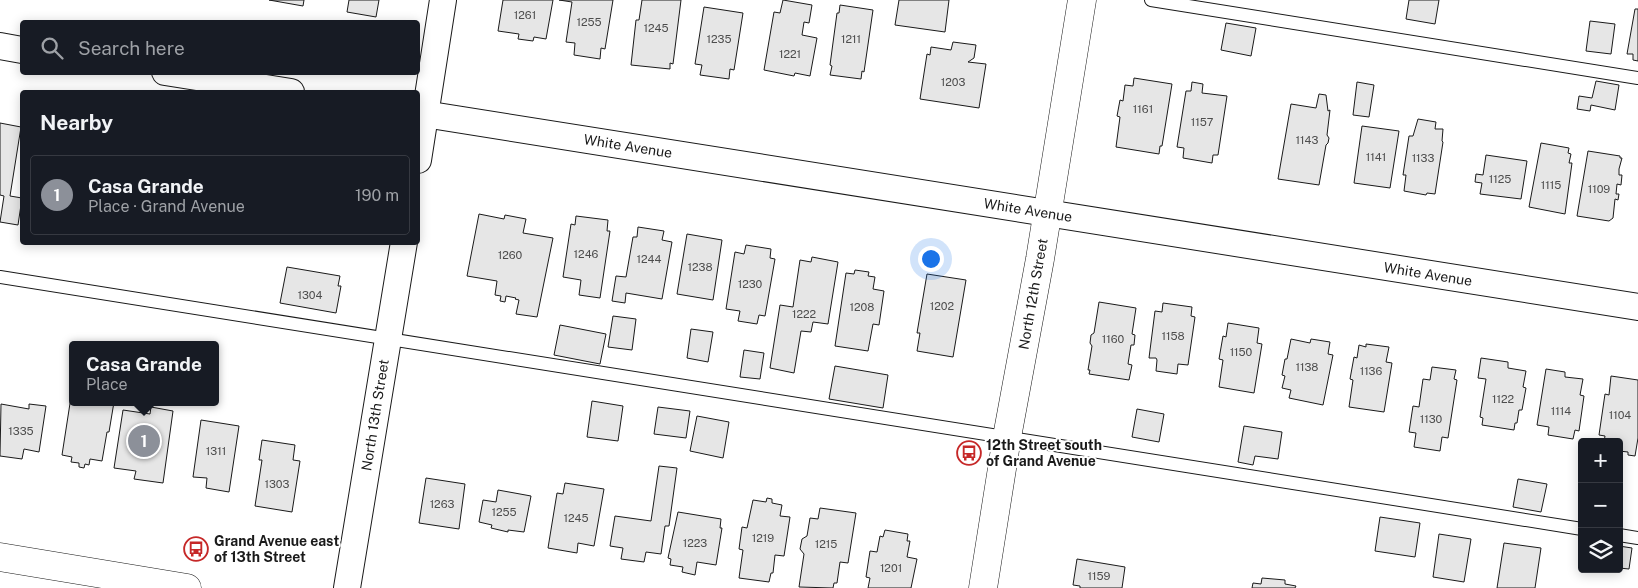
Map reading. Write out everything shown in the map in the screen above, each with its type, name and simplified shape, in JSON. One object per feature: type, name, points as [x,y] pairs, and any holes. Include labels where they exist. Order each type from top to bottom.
[{"type":"main road","name":"North 12th Street","points":[[983,588],[1007,437],[1048,213],[1082,0]]},
{"type":"main road","points":[[0,558],[187,588]]},
{"type":"street","points":[[420,129],[421,113],[443,0]]},
{"type":"street","points":[[0,46],[20,50]]},
{"type":"street","points":[[184,75],[278,90]]},
{"type":"street","name":"White Avenue","points":[[421,113],[1638,307]]},
{"type":"street","name":"North 13th Street","points":[[347,588],[404,245]]},
{"type":"lane","points":[[1151,0],[1638,78]]},
{"type":"lane","points":[[0,277],[1578,528]]},
{"type":"lane","points":[[1623,536],[1638,538]]},
{"type":"building","points":[[269,0],[304,0],[303,6]]},
{"type":"building","points":[[349,0],[379,0],[376,17],[347,12]]},
{"type":"building","points":[[503,0],[553,0],[546,39],[534,37],[533,41],[518,39],[519,34],[498,31]]},
{"type":"building","points":[[559,0],[613,0],[605,49],[601,48],[600,59],[574,55],[575,43],[566,42],[572,2]]},
{"type":"building","points":[[642,0],[681,0],[673,64],[670,63],[670,69],[631,65],[636,20],[639,20]]},
{"type":"building","points":[[783,0],[812,5],[809,23],[804,22],[802,35],[817,38],[810,76],[795,73],[794,76],[764,70],[774,12],[780,13]]},
{"type":"building","points":[[899,0],[949,0],[945,32],[895,25]]},
{"type":"building","points":[[1409,0],[1439,0],[1435,24],[1406,19]]},
{"type":"building","points":[[840,5],[873,10],[864,72],[862,71],[861,79],[830,75],[837,13],[839,13]]},
{"type":"building","points":[[704,7],[743,13],[734,70],[730,69],[729,79],[700,75],[702,65],[695,64]]},
{"type":"building","points":[[1635,9],[1638,9],[1638,61],[1633,60],[1633,54],[1627,54]]},
{"type":"building","points":[[1590,21],[1615,24],[1611,54],[1586,51]]},
{"type":"building","points":[[1226,23],[1256,28],[1251,56],[1221,50]]},
{"type":"building","points":[[953,42],[976,45],[974,58],[968,62],[986,64],[979,108],[920,99],[927,54],[930,55],[931,47],[951,50]]},
{"type":"building","points":[[1134,78],[1172,84],[1159,154],[1116,147],[1120,117],[1117,116],[1120,100],[1123,101],[1125,85],[1133,86]]},
{"type":"building","points":[[1596,81],[1619,85],[1615,110],[1591,105],[1590,111],[1577,109],[1579,96],[1592,98]]},
{"type":"building","points":[[1192,82],[1203,84],[1202,93],[1227,96],[1218,155],[1213,155],[1212,163],[1183,158],[1184,148],[1177,147],[1186,91],[1191,91]]},
{"type":"building","points":[[1357,82],[1374,85],[1369,117],[1353,115]]},
{"type":"building","points":[[1319,94],[1326,95],[1328,111],[1330,110],[1327,135],[1329,138],[1319,185],[1278,179],[1291,104],[1316,108]]},
{"type":"building","points":[[1418,119],[1436,122],[1435,129],[1443,129],[1443,142],[1435,194],[1427,193],[1426,195],[1404,191],[1406,175],[1403,175],[1409,136],[1413,136]]},
{"type":"building","points":[[0,123],[20,127],[10,196],[20,198],[18,225],[0,222],[4,196],[0,195]]},
{"type":"building","points":[[1362,126],[1399,131],[1390,188],[1354,183]]},
{"type":"building","points":[[1541,143],[1569,148],[1568,153],[1571,154],[1569,163],[1572,163],[1565,214],[1529,207]]},
{"type":"building","points":[[1588,151],[1620,156],[1622,158],[1619,169],[1619,175],[1622,175],[1621,185],[1617,184],[1616,194],[1619,194],[1618,200],[1615,199],[1613,218],[1609,221],[1577,216]]},
{"type":"building","points":[[1486,155],[1527,161],[1521,199],[1480,194],[1482,183],[1475,182],[1476,174],[1483,175]]},
{"type":"building","points":[[479,214],[504,219],[505,215],[526,219],[523,233],[553,238],[537,317],[516,314],[519,300],[516,298],[506,296],[505,302],[500,301],[501,296],[495,295],[497,281],[467,276]]},
{"type":"building","points":[[576,216],[608,220],[607,231],[610,231],[600,298],[579,295],[581,280],[563,277],[571,224],[575,225]]},
{"type":"building","points":[[638,227],[664,231],[662,240],[672,242],[662,299],[626,293],[625,303],[612,301],[616,276],[626,277],[633,237],[637,237]]},
{"type":"building","points":[[687,234],[722,240],[713,300],[677,294]]},
{"type":"building","points":[[746,245],[771,249],[770,258],[775,259],[765,316],[759,315],[757,324],[738,321],[740,311],[726,309],[735,252],[744,254]]},
{"type":"building","points":[[812,257],[838,262],[828,324],[813,322],[811,332],[801,331],[794,373],[770,368],[780,305],[793,307],[800,260],[811,262]]},
{"type":"building","points":[[287,267],[340,276],[338,286],[341,286],[336,313],[280,303]]},
{"type":"building","points":[[855,270],[869,272],[868,276],[875,277],[873,289],[884,291],[879,325],[873,324],[868,351],[835,346],[846,273],[854,274]]},
{"type":"building","points":[[927,274],[966,280],[953,357],[917,351],[920,333],[917,333]]},
{"type":"building","points":[[1099,302],[1136,308],[1132,334],[1135,335],[1134,345],[1131,345],[1128,364],[1132,365],[1129,380],[1089,374],[1092,346],[1090,343],[1091,335],[1094,333]]},
{"type":"building","points":[[1163,303],[1192,307],[1191,316],[1195,317],[1188,365],[1178,364],[1177,374],[1156,371],[1156,358],[1149,358],[1155,311],[1162,312]]},
{"type":"building","points":[[613,316],[636,319],[632,350],[608,347]]},
{"type":"building","points":[[1228,323],[1259,328],[1257,343],[1262,344],[1254,393],[1219,387],[1223,360],[1219,359],[1223,336],[1226,337]]},
{"type":"building","points":[[560,325],[606,334],[600,364],[554,355]]},
{"type":"building","points":[[691,329],[713,332],[708,362],[687,358]]},
{"type":"building","points":[[1291,339],[1310,343],[1311,339],[1330,342],[1328,354],[1333,355],[1323,405],[1289,398],[1291,390],[1282,388],[1285,376],[1282,375]]},
{"type":"building","points":[[1366,344],[1389,347],[1386,362],[1392,363],[1384,412],[1349,407],[1353,380],[1350,379],[1354,357],[1357,358],[1359,345],[1366,347]]},
{"type":"building","points":[[744,350],[764,353],[760,379],[740,377]]},
{"type":"building","points":[[1481,358],[1508,362],[1508,368],[1526,371],[1523,387],[1526,388],[1522,410],[1519,410],[1514,430],[1482,425],[1483,418],[1480,417],[1486,379],[1478,378]]},
{"type":"building","points":[[835,366],[888,375],[883,408],[829,399]]},
{"type":"building","points":[[1432,367],[1456,370],[1454,379],[1457,380],[1448,438],[1442,437],[1440,451],[1414,447],[1416,433],[1409,432],[1413,406],[1419,407],[1423,379],[1430,380]]},
{"type":"building","points":[[1546,369],[1565,372],[1565,377],[1583,379],[1580,395],[1584,396],[1579,431],[1575,430],[1573,439],[1548,435],[1549,427],[1537,425]]},
{"type":"building","points":[[1611,376],[1638,380],[1638,438],[1635,456],[1628,455],[1628,452],[1623,451],[1623,438],[1605,438],[1605,436],[1599,435],[1605,394],[1609,395]]},
{"type":"building","points":[[592,401],[623,406],[618,441],[587,437]]},
{"type":"building","points":[[1,404],[29,409],[29,404],[46,406],[39,452],[24,449],[22,459],[0,456]]},
{"type":"building","points":[[70,406],[113,406],[102,461],[90,459],[89,465],[85,464],[84,468],[79,467],[79,463],[71,462],[72,457],[62,455]]},
{"type":"building","points":[[151,407],[173,411],[163,483],[134,479],[136,471],[114,468],[123,410],[150,414]]},
{"type":"building","points":[[658,407],[690,411],[686,438],[654,434]]},
{"type":"building","points":[[1137,409],[1164,414],[1159,442],[1132,437]]},
{"type":"building","points":[[697,416],[729,422],[723,458],[690,451]]},
{"type":"building","points":[[201,420],[239,426],[229,492],[206,488],[207,478],[193,477]]},
{"type":"building","points":[[1244,426],[1282,432],[1278,459],[1255,456],[1253,465],[1238,462]]},
{"type":"building","points":[[262,440],[295,445],[293,460],[300,461],[292,512],[255,506],[262,460],[259,460]]},
{"type":"building","points":[[659,466],[677,468],[669,526],[665,526],[661,554],[646,552],[644,562],[621,559],[623,548],[610,546],[615,516],[651,521]]},
{"type":"building","points":[[426,478],[465,484],[459,529],[419,523]]},
{"type":"building","points":[[1518,479],[1547,484],[1541,512],[1513,507]]},
{"type":"building","points":[[565,483],[604,489],[594,546],[578,543],[577,553],[548,548],[557,493],[563,494]]},
{"type":"building","points":[[498,490],[531,496],[524,532],[508,530],[508,532],[491,528],[492,525],[479,522],[483,500],[496,502]]},
{"type":"building","points":[[767,498],[772,499],[772,503],[782,505],[780,516],[790,517],[784,556],[775,555],[773,573],[771,573],[769,582],[739,578],[743,550],[739,549],[742,527],[747,528],[753,500],[766,502]]},
{"type":"building","points":[[820,508],[856,513],[848,563],[840,562],[837,583],[834,583],[833,588],[799,587],[804,554],[800,549],[802,539],[807,536],[810,518],[818,519]]},
{"type":"building","points":[[678,512],[721,519],[720,528],[722,528],[716,565],[697,562],[695,575],[682,572],[683,567],[670,565],[671,559],[668,558]]},
{"type":"building","points":[[1380,517],[1420,523],[1415,557],[1375,551]]},
{"type":"building","points":[[885,530],[908,534],[907,541],[910,541],[907,557],[917,559],[911,588],[868,588],[870,578],[866,577],[870,551],[877,552],[880,536],[883,537]]},
{"type":"building","points":[[1439,534],[1471,539],[1464,582],[1433,577]]},
{"type":"building","points":[[1504,543],[1541,548],[1535,588],[1497,588]]},
{"type":"building","points":[[1623,547],[1632,548],[1629,569],[1623,568]]},
{"type":"building","points":[[1077,559],[1125,567],[1122,588],[1080,588],[1080,586],[1073,585]]},
{"type":"building","points":[[1262,578],[1285,580],[1285,584],[1296,586],[1295,588],[1252,588],[1253,583],[1261,584]]},
{"type":"place","name":"Casa Grande","points":[[144,441]]},
{"type":"place","name":"12th Street south of Grand Avenue","points":[[969,453]]},
{"type":"place","name":"Grand Avenue east of 13th Street","points":[[196,549]]}]
